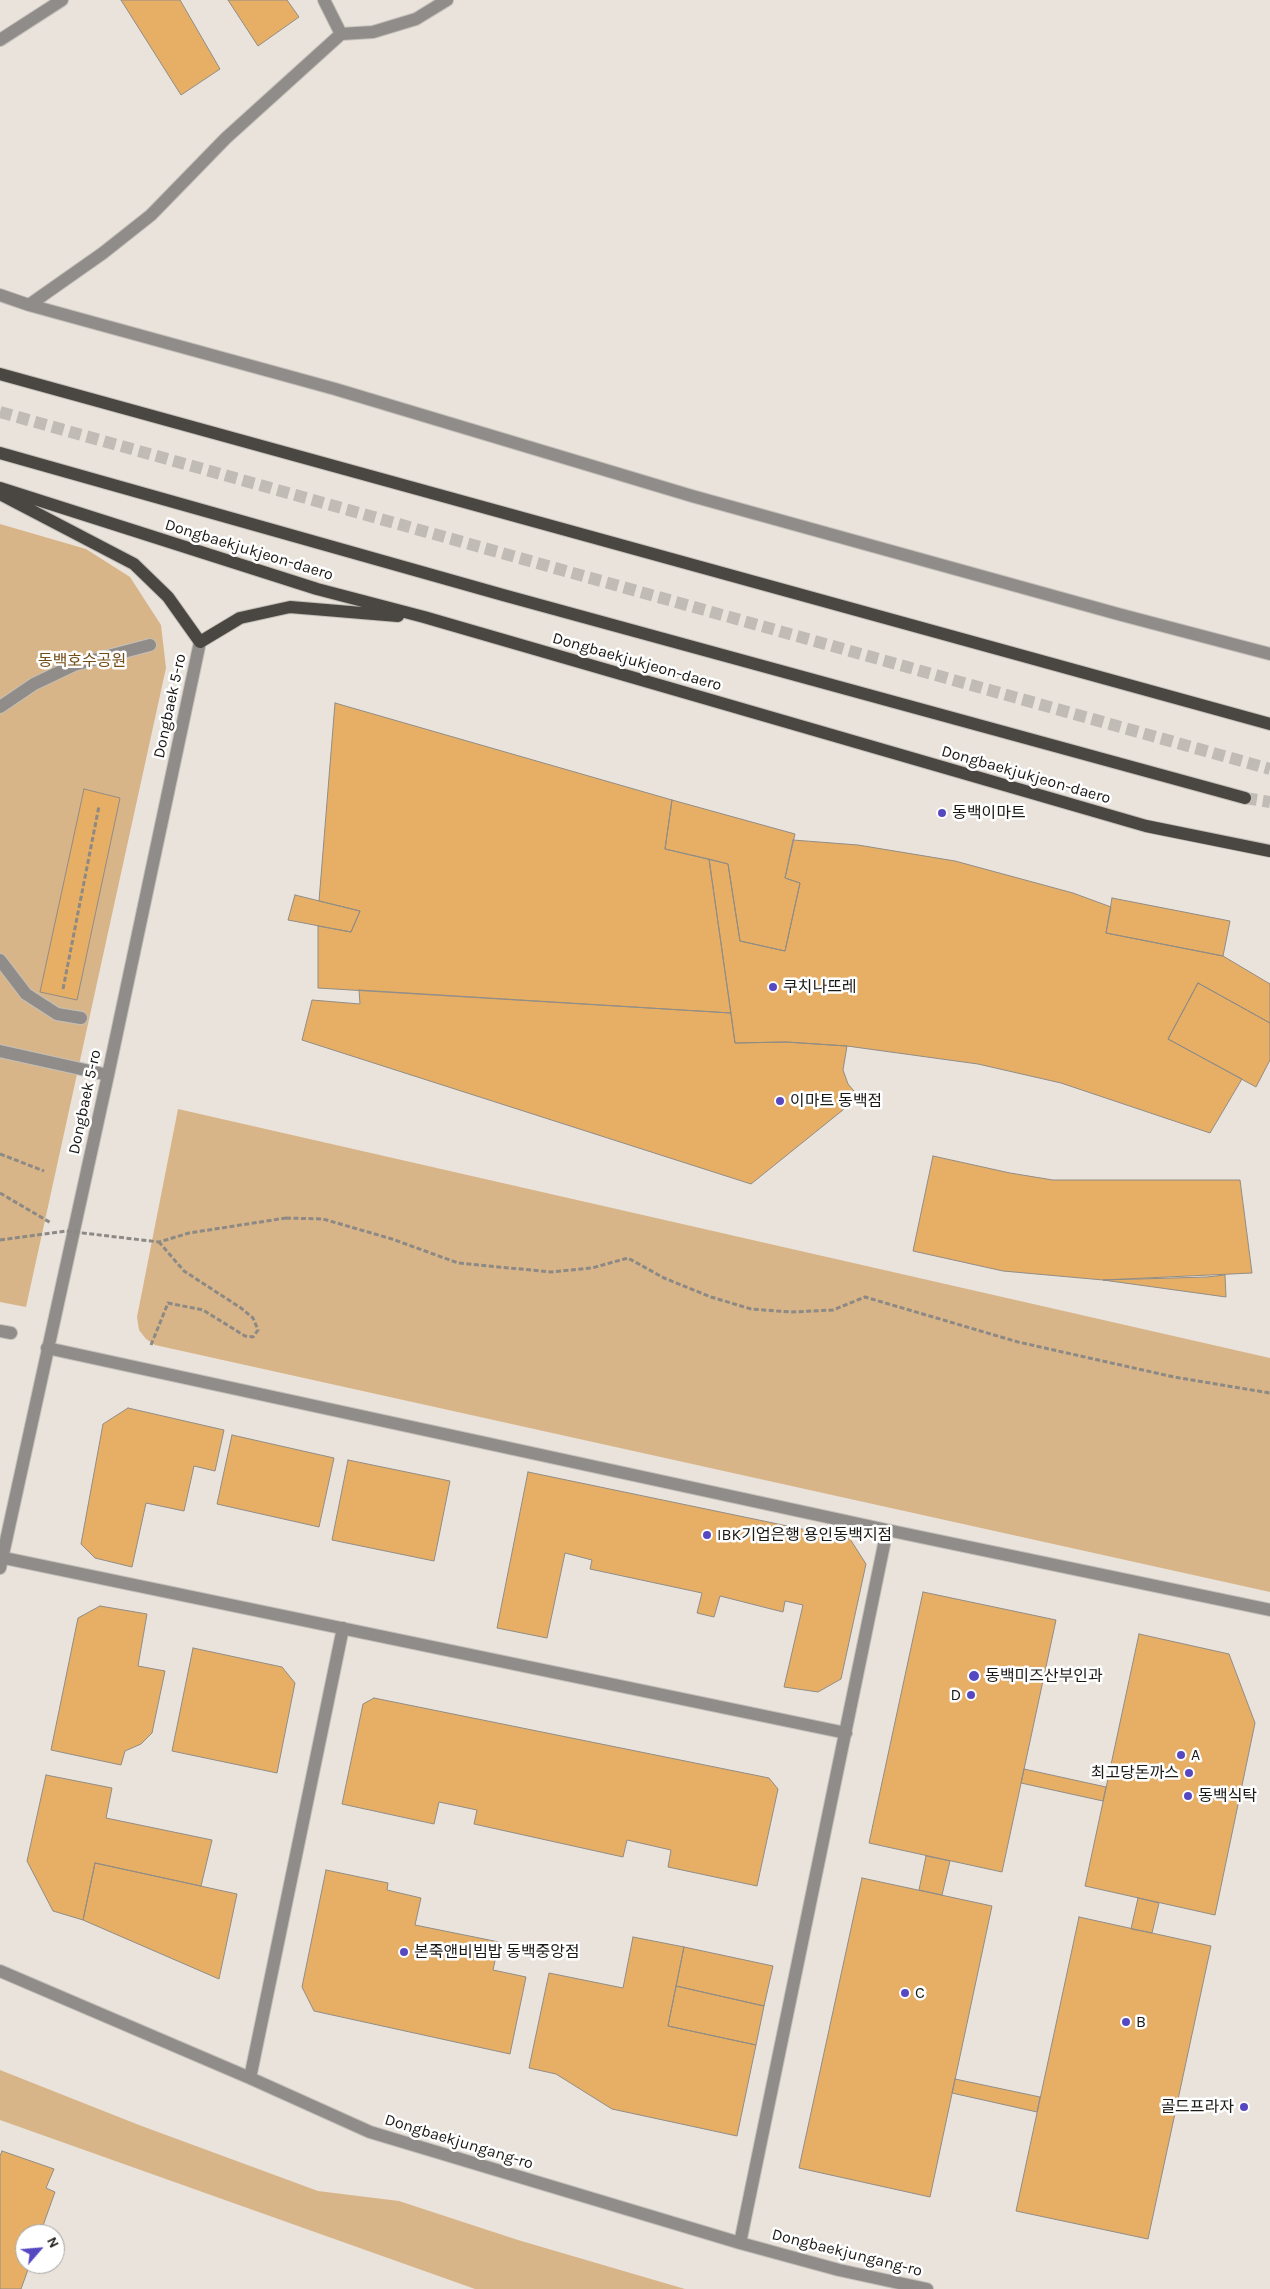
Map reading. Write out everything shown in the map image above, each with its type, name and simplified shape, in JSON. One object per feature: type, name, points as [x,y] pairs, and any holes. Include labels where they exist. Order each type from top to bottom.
[{"type":"main road","points":[[0,374],[1270,724]]},
{"type":"main road","name":"Dongbaekjukjeon-daero","points":[[0,452],[503,595],[1245,798]]},
{"type":"main road","name":"Dongbaekjukjeon-daero","points":[[0,488],[317,589],[424,617],[1146,826],[1270,851]]},
{"type":"main road","points":[[0,494],[134,564],[168,596],[200,642],[240,618],[290,607],[360,614],[424,617]]},
{"type":"street","points":[[0,40],[62,0]]},
{"type":"street","points":[[324,0],[341,34]]},
{"type":"street","points":[[29,305],[103,253],[151,215],[226,138],[341,34],[373,32],[416,19],[446,0]]},
{"type":"street","points":[[0,295],[29,305],[334,389],[692,496],[1270,654]]},
{"type":"street","name":"Dongbaek 5-ro","points":[[1,1561],[108,1075],[200,642]]},
{"type":"street","points":[[0,707],[34,684],[74,664],[150,645]]},
{"type":"street","points":[[0,960],[26,994],[58,1014],[81,1018]]},
{"type":"street","points":[[0,1051],[108,1075]]},
{"type":"street","points":[[47,1348],[887,1530],[1270,1610]]},
{"type":"street","points":[[740,2243],[887,1530]]},
{"type":"street","points":[[1,1561],[343,1628],[846,1733]]},
{"type":"street","points":[[250,2078],[343,1628]]},
{"type":"street","name":"Dongbaekjungang-ro","points":[[0,1971],[250,2078],[370,2132],[740,2243],[839,2270],[927,2289]]},
{"type":"path","points":[[58,1014],[99,806]]},
{"type":"path","points":[[0,1154],[44,1171]]},
{"type":"path","points":[[0,1192],[66,1232]]},
{"type":"path","points":[[0,1240],[66,1232],[159,1242],[189,1233],[286,1218],[323,1219],[392,1239],[458,1263],[551,1272],[592,1268],[628,1258],[664,1278],[711,1297],[750,1308],[791,1312],[833,1310],[864,1297],[1018,1342],[1174,1377],[1270,1393]]},
{"type":"path","points":[[142,1369],[168,1303],[203,1310],[245,1336],[253,1337],[258,1330],[253,1318],[241,1308],[184,1271],[159,1242]]},
{"type":"green space","name":"동백호수공원","points":[[0,524],[86,549],[130,577],[161,625],[166,668],[26,1307],[0,1302]]},
{"type":"green space","points":[[178,1109],[1270,1358],[1270,1592],[155,1345],[146,1339],[139,1330],[137,1317]]},
{"type":"green space","points":[[0,2070],[139,2125],[318,2191],[399,2201],[518,2240],[685,2289],[475,2289],[0,2120]]},
{"type":"building","points":[[121,0],[180,0],[220,69],[181,95]]},
{"type":"building","points":[[228,0],[287,0],[299,17],[258,46]]},
{"type":"building","points":[[335,703],[672,800],[665,849],[709,859],[731,1013],[318,988],[318,926],[351,932],[360,911],[319,901]]},
{"type":"building","points":[[84,789],[120,798],[77,1000],[40,992]]},
{"type":"building","points":[[672,800],[795,834],[785,878],[800,883],[785,951],[740,941],[728,864],[665,849]]},
{"type":"building","points":[[793,840],[858,845],[955,861],[1073,893],[1111,907],[1106,933],[1223,956],[1270,984],[1270,1023],[1198,983],[1168,1039],[1242,1079],[1210,1133],[1061,1083],[978,1064],[847,1046],[786,1042],[735,1043],[709,859],[728,864],[740,941],[785,951],[800,883],[785,878]]},
{"type":"building","points":[[295,895],[360,911],[351,932],[288,920]]},
{"type":"building","points":[[1112,898],[1230,921],[1223,956],[1106,933]]},
{"type":"building","points":[[1198,983],[1270,1023],[1270,1060],[1256,1087],[1168,1039]]},
{"type":"building","points":[[359,990],[731,1013],[735,1043],[786,1042],[847,1046],[843,1070],[848,1084],[859,1097],[751,1184],[302,1040],[312,1000],[360,1004]]},
{"type":"building","points":[[933,1156],[1010,1173],[1053,1180],[1240,1180],[1252,1273],[1103,1280],[1003,1271],[913,1251]]},
{"type":"building","points":[[1225,1275],[1226,1297],[1103,1280],[1207,1277]]},
{"type":"building","points":[[128,1408],[224,1430],[215,1471],[194,1466],[184,1511],[146,1503],[132,1567],[95,1558],[81,1544],[103,1424]]},
{"type":"building","points":[[232,1435],[334,1458],[319,1527],[217,1504]]},
{"type":"building","points":[[348,1460],[450,1481],[434,1561],[332,1540]]},
{"type":"building","points":[[528,1472],[850,1539],[866,1564],[841,1679],[818,1692],[784,1687],[803,1605],[785,1601],[783,1612],[720,1596],[714,1617],[697,1613],[702,1593],[590,1569],[592,1560],[565,1553],[547,1638],[497,1628]]},
{"type":"building","name":"D","points":[[923,1592],[1056,1620],[1002,1872],[869,1843]]},
{"type":"building","points":[[100,1606],[147,1614],[138,1666],[165,1671],[152,1733],[141,1744],[125,1751],[121,1765],[51,1750],[78,1618]]},
{"type":"building","name":"A","points":[[1139,1634],[1229,1654],[1255,1723],[1215,1915],[1085,1886]]},
{"type":"building","points":[[193,1648],[282,1667],[295,1683],[277,1773],[172,1751]]},
{"type":"building","points":[[374,1698],[769,1778],[778,1789],[757,1886],[668,1867],[671,1850],[627,1840],[623,1857],[474,1824],[477,1810],[439,1802],[434,1824],[342,1804],[363,1704]]},
{"type":"building","points":[[1024,1769],[1106,1787],[1103,1801],[1021,1783]]},
{"type":"building","points":[[46,1775],[112,1788],[106,1818],[212,1840],[201,1886],[95,1863],[83,1920],[53,1911],[27,1861]]},
{"type":"building","points":[[926,1856],[950,1861],[942,1895],[919,1890]]},
{"type":"building","points":[[95,1863],[237,1894],[219,1979],[83,1920]]},
{"type":"building","points":[[326,1870],[388,1883],[387,1890],[421,1898],[415,1925],[499,1942],[493,1970],[526,1977],[510,2054],[314,2011],[302,1987]]},
{"type":"building","name":"C","points":[[862,1878],[992,1906],[930,2197],[799,2168]]},
{"type":"building","points":[[1138,1898],[1159,1903],[1152,1933],[1131,1929]]},
{"type":"building","name":"B","points":[[1079,1917],[1211,1946],[1148,2239],[1016,2211]]},
{"type":"building","points":[[633,1937],[684,1947],[668,2026],[756,2045],[737,2136],[612,2109],[556,2074],[529,2068],[549,1973],[623,1988]]},
{"type":"building","points":[[684,1947],[773,1966],[764,2006],[676,1986]]},
{"type":"building","points":[[676,1986],[764,2006],[756,2045],[668,2026]]},
{"type":"building","points":[[955,2079],[1040,2097],[1037,2112],[952,2093]]},
{"type":"building","points":[[2,2151],[54,2169],[46,2188],[55,2192],[44,2224],[15,2224],[15,2274],[26,2274],[21,2289],[0,2289],[0,2156]]},
{"type":"tunnel","points":[[0,412],[1270,769]]},
{"type":"tunnel","points":[[1245,798],[1270,802]]},
{"type":"place","name":"동백이마트","points":[[942,813]]},
{"type":"place","name":"쿠치나뜨레","points":[[773,987]]},
{"type":"place","name":"이마트 동백점","points":[[780,1101]]},
{"type":"place","name":"IBK기업은행 용인동백지점","points":[[707,1535]]},
{"type":"place","name":"동백미즈산부인과","points":[[974,1676]]},
{"type":"place","name":"D","points":[[971,1695]]},
{"type":"place","name":"A","points":[[1181,1755]]},
{"type":"place","name":"최고당돈까스","points":[[1189,1773]]},
{"type":"place","name":"동백식탁","points":[[1188,1796]]},
{"type":"place","name":"본죽앤비빔밥 동백중앙점","points":[[404,1952]]},
{"type":"place","name":"C","points":[[905,1993]]},
{"type":"place","name":"B","points":[[1126,2022]]},
{"type":"place","name":"골드프라자","points":[[1244,2107]]}]
